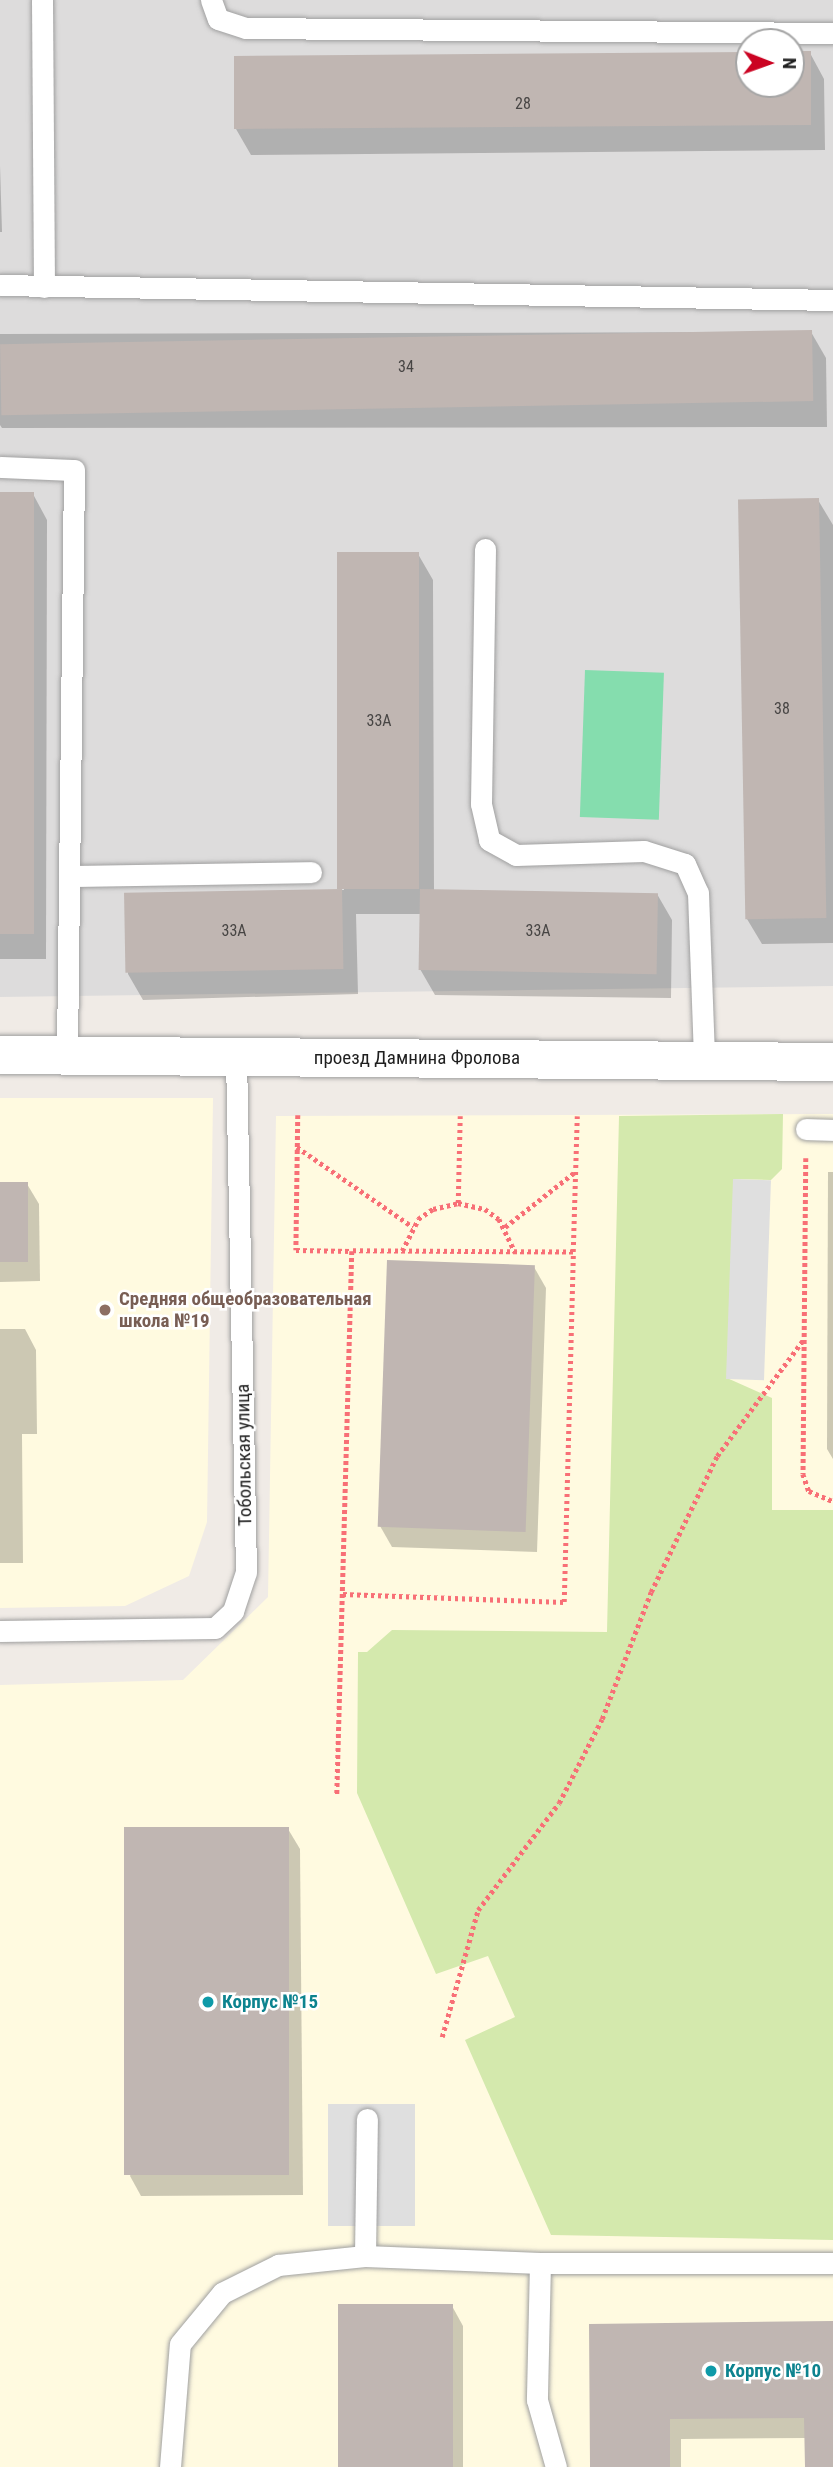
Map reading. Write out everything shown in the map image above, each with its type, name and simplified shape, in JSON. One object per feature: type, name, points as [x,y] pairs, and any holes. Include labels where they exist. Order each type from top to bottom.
[{"type":"street","name":"проезд Дамнина Фролова","points":[[0,1055],[833,1062]]},
{"type":"lane","points":[[42,0],[44,287]]},
{"type":"lane","points":[[211,0],[218,19],[246,28],[833,33]]},
{"type":"lane","points":[[0,285],[833,300]]},
{"type":"lane","points":[[0,467],[74,470],[67,1055]]},
{"type":"lane","points":[[485,549],[481,804],[489,840],[516,855],[644,851],[685,864],[698,893],[704,1060]]},
{"type":"lane","points":[[69,876],[312,872]]},
{"type":"lane","name":"Тобольская улица","points":[[0,1631],[215,1628],[233,1611],[246,1572],[236,1057]]},
{"type":"lane","points":[[806,1129],[833,1130]]},
{"type":"lane","points":[[365,2256],[367,2119]]},
{"type":"lane","points":[[170,2467],[180,2344],[222,2293],[278,2265],[365,2256],[540,2263],[833,2263]]},
{"type":"lane","points":[[540,2263],[537,2400],[556,2467]]},
{"type":"path","points":[[298,1115],[296,1250],[573,1252]]},
{"type":"path","points":[[458,1203],[460,1116]]},
{"type":"path","points":[[343,1594],[564,1602],[577,1116]]},
{"type":"path","points":[[806,1129],[803,1474],[809,1491],[833,1502]]},
{"type":"path","points":[[297,1147],[413,1227]]},
{"type":"path","points":[[505,1227],[575,1171]]},
{"type":"path","points":[[402,1251],[413,1227],[433,1209],[458,1203],[485,1209],[505,1227],[515,1252]]},
{"type":"path","points":[[337,1794],[352,1251]]},
{"type":"path","points":[[442,2038],[478,1910],[559,1803],[602,1719],[651,1592],[717,1455],[804,1339]]},
{"type":"shaded area","points":[[0,0],[833,0],[833,986],[0,997]]},
{"type":"shaded area","name":"Средняя общеобразовательная школа №19","points":[[0,1098],[213,1098],[207,1522],[189,1576],[125,1606],[0,1608]]},
{"type":"shaded area","points":[[833,1114],[833,2467],[0,2467],[0,1685],[183,1680],[268,1597],[276,1116]]},
{"type":"shaded area","points":[[733,1179],[771,1180],[764,1380],[726,1379]]},
{"type":"shaded area","points":[[328,2104],[415,2104],[415,2226],[328,2226]]},
{"type":"green space","points":[[585,670],[664,673],[659,820],[580,817]]},
{"type":"green space","points":[[783,1114],[782,1169],[771,1180],[734,1179],[727,1378],[772,1398],[772,1510],[833,1510],[833,2240],[551,2235],[465,2040],[515,2017],[488,1956],[436,1974],[357,1793],[358,1652],[367,1652],[392,1630],[607,1632],[619,1116]]},
{"type":"building","points":[[805,51],[811,51],[811,125],[234,129],[234,56],[735,52],[735,98],[805,98]]},
{"type":"building","points":[[812,330],[813,401],[1,415],[0,344]]},
{"type":"building","points":[[0,492],[34,492],[34,934],[0,934]]},
{"type":"building","points":[[819,498],[826,918],[745,919],[738,499]]},
{"type":"building","points":[[337,552],[419,552],[419,889],[337,889]]},
{"type":"building","points":[[342,889],[343,969],[125,973],[124,893]]},
{"type":"building","points":[[420,889],[658,893],[657,974],[419,970]]},
{"type":"building","points":[[0,1182],[28,1182],[28,1262],[0,1262]]},
{"type":"building","points":[[387,1260],[535,1265],[526,1532],[378,1527]]},
{"type":"building","name":"Корпус №15","points":[[124,1827],[289,1827],[289,2175],[124,2175]]},
{"type":"building","points":[[338,2304],[453,2304],[453,2467],[338,2467]]},
{"type":"building","name":"Корпус №10","points":[[833,2321],[833,2467],[805,2467],[804,2418],[670,2419],[670,2467],[590,2467],[589,2324]]},
{"type":"place","name":"Средняя общеобразовательная школа №19","points":[[105,1310]]},
{"type":"place","name":"Корпус №15","points":[[208,2002]]},
{"type":"place","name":"Корпус №10","points":[[711,2371]]}]
